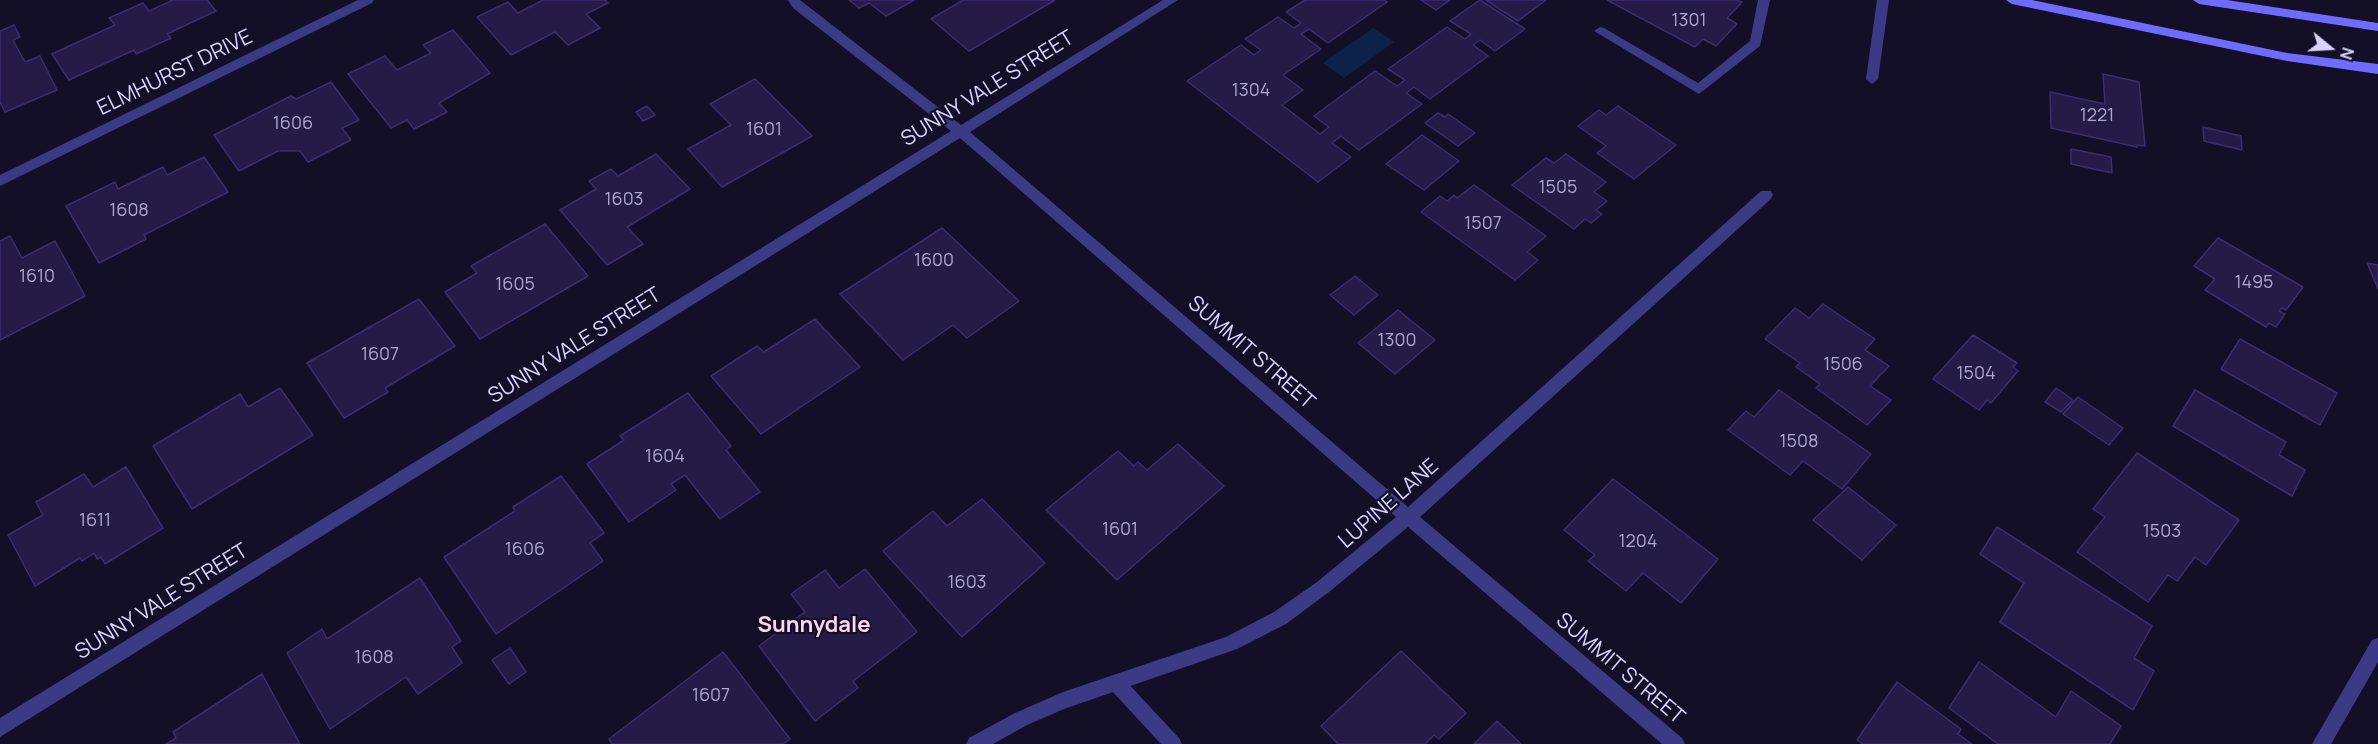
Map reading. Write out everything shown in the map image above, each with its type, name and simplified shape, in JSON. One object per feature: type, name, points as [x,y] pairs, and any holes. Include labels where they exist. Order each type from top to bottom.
[{"type":"main road","points":[[2012,0],[2287,57],[2378,69]]},
{"type":"main road","points":[[2199,0],[2378,27]]},
{"type":"street","name":"ELMHURST DRIVE","points":[[0,181],[342,5],[368,0]]},
{"type":"street","name":"SUMMIT STREET","points":[[794,0],[797,5],[960,131],[1408,517],[1676,744]]},
{"type":"street","name":"SUNNY VALE STREET","points":[[0,728],[1172,0]]},
{"type":"street","points":[[1600,31],[1699,89],[1756,43],[1764,0]]},
{"type":"street","points":[[1872,79],[1883,0]]},
{"type":"street","name":"LUPINE LANE","points":[[975,744],[1063,700],[1117,684],[1231,643],[1280,618],[1323,587],[1408,517],[1766,195]]},
{"type":"street","points":[[2320,744],[2378,646]]},
{"type":"street","points":[[1117,684],[1173,744]]},
{"type":"water","points":[[1373,28],[1394,42],[1344,78],[1323,63]]},
{"type":"building","points":[[173,0],[207,0],[216,11],[167,34],[171,38],[136,54],[134,50],[69,80],[52,54],[115,25],[109,18],[143,3],[149,11]]},
{"type":"building","points":[[543,0],[605,0],[608,3],[586,14],[600,28],[568,45],[555,32],[511,55],[477,17],[508,2],[518,13]]},
{"type":"building","points":[[849,0],[914,0],[886,16],[869,3],[859,8]]},
{"type":"building","points":[[963,0],[1055,0],[969,51],[931,19]]},
{"type":"building","points":[[1305,0],[1384,0],[1387,2],[1328,43],[1309,29],[1301,34],[1321,49],[1283,75],[1303,90],[1282,105],[1320,134],[1329,127],[1314,116],[1375,71],[1397,86],[1405,80],[1388,69],[1447,27],[1465,39],[1471,34],[1450,21],[1480,0],[1525,29],[1495,51],[1480,40],[1473,45],[1488,56],[1430,99],[1414,87],[1406,93],[1422,104],[1359,150],[1341,136],[1332,143],[1351,157],[1318,182],[1187,81],[1241,45],[1254,55],[1261,50],[1245,39],[1278,17],[1294,28],[1301,23],[1286,12]]},
{"type":"building","points":[[1421,0],[1450,0],[1436,10]]},
{"type":"building","points":[[1486,0],[1546,0],[1518,21]]},
{"type":"building","points":[[1607,0],[1737,0],[1742,2],[1727,18],[1737,24],[1716,46],[1703,39],[1695,47]]},
{"type":"building","points":[[14,25],[20,37],[13,40],[25,62],[40,56],[57,90],[5,112],[0,102],[0,31]]},
{"type":"building","points":[[453,30],[490,73],[439,103],[447,112],[414,129],[407,120],[391,128],[348,74],[385,56],[397,70],[431,53],[423,45]]},
{"type":"building","points":[[2103,74],[2139,82],[2145,146],[2137,145],[2137,147],[2051,128],[2050,92],[2105,104]]},
{"type":"building","points":[[755,79],[812,136],[722,187],[688,149],[731,125],[710,104]]},
{"type":"building","points":[[331,82],[359,120],[342,128],[351,140],[308,162],[300,151],[278,151],[239,171],[214,135],[291,96],[296,99]]},
{"type":"building","points":[[647,106],[655,115],[643,121],[636,112]]},
{"type":"building","points":[[1618,106],[1676,145],[1634,179],[1597,153],[1606,146],[1578,126],[1599,110],[1606,115]]},
{"type":"building","points":[[1438,113],[1445,117],[1448,114],[1475,133],[1458,146],[1425,123]]},
{"type":"building","points":[[2203,127],[2241,136],[2242,150],[2204,141]]},
{"type":"building","points":[[1422,135],[1459,161],[1424,190],[1386,164]]},
{"type":"building","points":[[2071,149],[2111,157],[2112,173],[2071,164]]},
{"type":"building","points":[[656,154],[690,189],[627,227],[643,244],[607,265],[560,210],[596,189],[589,181],[611,169],[618,176]]},
{"type":"building","points":[[1566,154],[1606,182],[1594,192],[1607,201],[1596,210],[1602,214],[1591,223],[1585,219],[1574,229],[1512,185],[1546,158],[1554,163]]},
{"type":"building","points":[[204,157],[228,192],[144,235],[146,239],[99,263],[66,206],[115,182],[118,189],[163,167],[167,175]]},
{"type":"building","points":[[1474,185],[1546,236],[1527,252],[1538,260],[1515,280],[1421,212],[1440,196],[1447,201],[1454,195],[1457,198]]},
{"type":"building","points":[[545,224],[588,276],[480,339],[445,292],[477,273],[471,266]]},
{"type":"building","points":[[942,228],[1019,301],[967,338],[953,325],[903,360],[840,294]]},
{"type":"building","points":[[10,236],[22,258],[55,241],[85,296],[0,340],[0,241]]},
{"type":"building","points":[[2218,238],[2303,287],[2286,310],[2282,308],[2279,311],[2285,314],[2276,327],[2269,323],[2266,327],[2205,290],[2215,279],[2194,266]]},
{"type":"building","points":[[2367,263],[2378,265],[2378,289]]},
{"type":"building","points":[[1355,276],[1378,295],[1354,315],[1330,295]]},
{"type":"building","points":[[419,299],[455,346],[385,388],[388,392],[344,418],[307,363]]},
{"type":"building","points":[[1823,304],[1875,339],[1865,350],[1889,366],[1870,386],[1891,400],[1867,425],[1816,388],[1820,384],[1796,367],[1800,363],[1765,339],[1795,308],[1809,318]]},
{"type":"building","points":[[1398,310],[1435,340],[1395,374],[1358,343]]},
{"type":"building","points":[[815,319],[860,367],[761,434],[711,376],[757,346],[764,352]]},
{"type":"building","points":[[1973,335],[2017,363],[2013,367],[2018,371],[1991,403],[1987,400],[1979,410],[1933,379]]},
{"type":"building","points":[[2240,339],[2337,393],[2320,425],[2221,369]]},
{"type":"building","points":[[280,388],[313,435],[192,509],[153,446],[240,394],[248,407]]},
{"type":"building","points":[[2056,388],[2073,400],[2061,412],[2045,402]]},
{"type":"building","points":[[1779,390],[1871,454],[1842,489],[1803,461],[1790,475],[1728,430],[1746,411],[1754,417]]},
{"type":"building","points":[[2195,390],[2286,442],[2279,455],[2305,470],[2292,496],[2173,426]]},
{"type":"building","points":[[688,393],[731,446],[726,450],[760,492],[720,519],[685,475],[671,484],[676,490],[629,522],[587,464],[624,440],[620,436]]},
{"type":"building","points":[[2078,397],[2123,428],[2109,445],[2063,414]]},
{"type":"building","points":[[1178,444],[1224,486],[1117,580],[1046,510],[1118,451],[1134,466],[1138,462],[1147,470]]},
{"type":"building","points":[[2137,453],[2239,520],[2206,565],[2195,557],[2177,581],[2168,575],[2148,602],[2077,552],[2105,517],[2093,509]]},
{"type":"building","points":[[126,467],[163,528],[105,564],[101,557],[97,559],[94,553],[82,561],[80,558],[35,586],[8,535],[43,515],[36,502],[84,474],[93,487]]},
{"type":"building","points":[[561,476],[604,533],[590,543],[603,561],[496,634],[444,557],[515,511],[513,507]]},
{"type":"building","points":[[1613,479],[1718,559],[1681,603],[1643,573],[1626,591],[1588,561],[1595,555],[1564,530]]},
{"type":"building","points":[[1848,487],[1896,525],[1862,560],[1813,520]]},
{"type":"building","points":[[982,499],[1045,563],[962,637],[883,551],[933,511],[947,526]]},
{"type":"building","points":[[1997,527],[2152,626],[2134,658],[2154,671],[2133,710],[2000,622],[2024,583],[1980,554]]},
{"type":"building","points":[[865,569],[917,632],[853,681],[858,688],[815,721],[759,646],[805,612],[791,594],[825,570],[839,588]]},
{"type":"building","points":[[420,578],[461,641],[452,647],[462,663],[418,694],[406,677],[330,729],[287,653],[322,629],[327,639]]},
{"type":"building","points":[[510,648],[526,672],[509,684],[492,660]]},
{"type":"building","points":[[1401,651],[1466,713],[1439,739],[1434,735],[1425,744],[1338,744],[1321,726]]},
{"type":"building","points":[[723,652],[790,739],[783,744],[612,744],[609,739]]},
{"type":"building","points":[[1979,662],[2056,717],[2071,691],[2121,726],[2110,744],[1998,744],[1949,708]]},
{"type":"building","points":[[262,674],[300,744],[166,744],[176,738],[173,732]]},
{"type":"building","points":[[1897,682],[1961,729],[1958,734],[1972,744],[1863,744],[1857,740]]},
{"type":"building","points":[[1497,721],[1521,744],[1474,744]]},
{"type":"district","name":"Sunnydale","points":[[814,626]]}]
